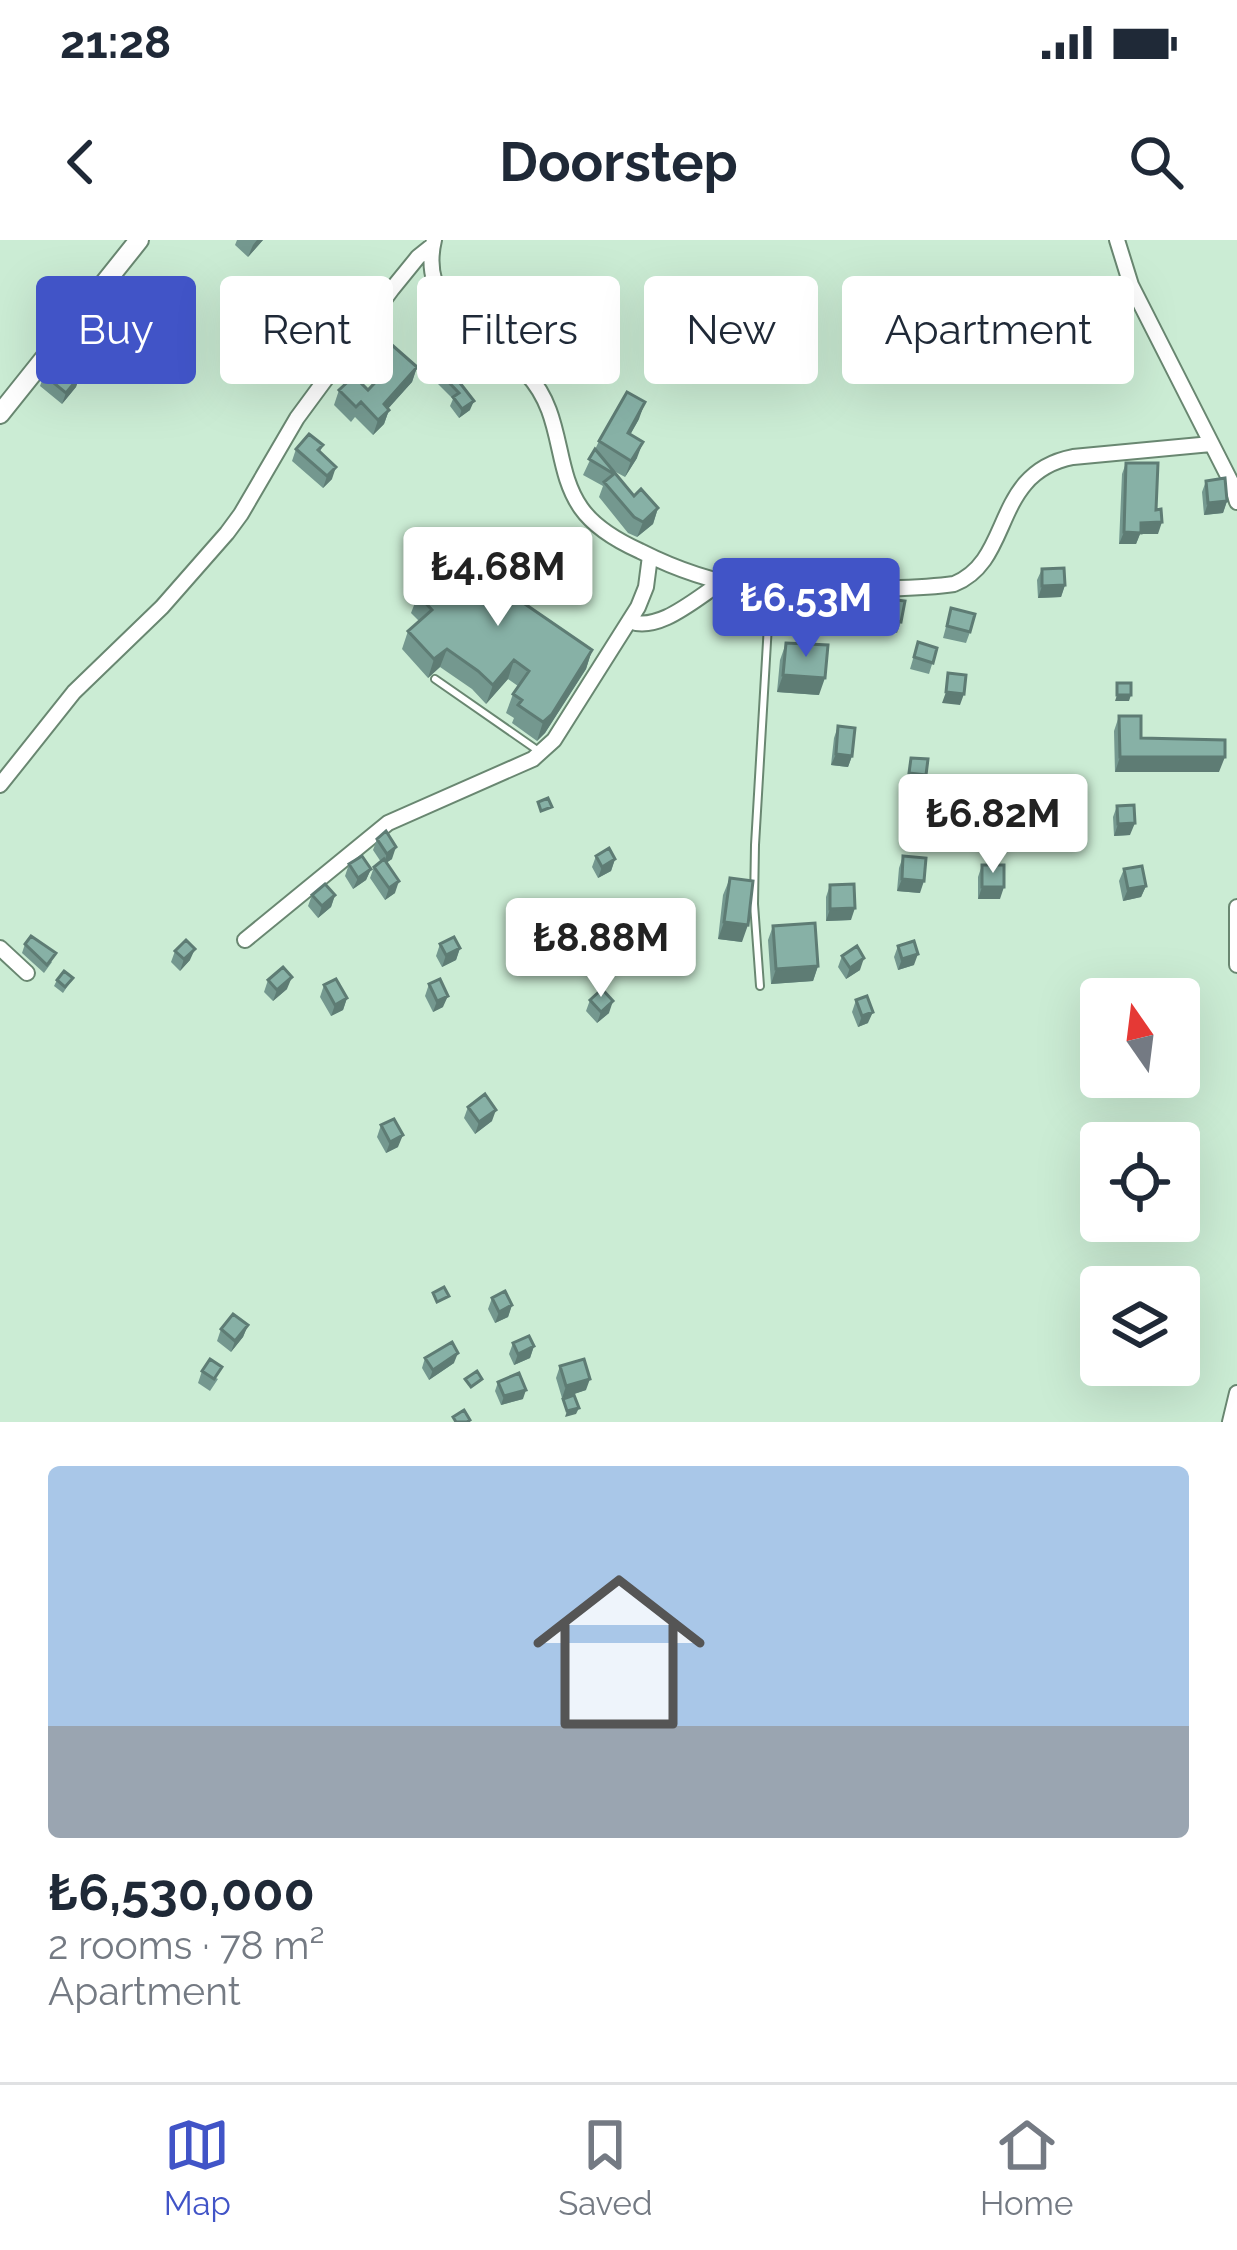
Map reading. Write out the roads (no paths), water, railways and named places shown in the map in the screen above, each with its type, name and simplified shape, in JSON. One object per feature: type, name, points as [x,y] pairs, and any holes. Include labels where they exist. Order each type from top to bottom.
[{"type":"street","points":[[0,414],[140,240]]},
{"type":"street","points":[[1117,240],[1131,285],[1235,491]]},
{"type":"street","points":[[434,242],[432,268],[443,301],[518,365],[546,400],[580,507],[614,537],[671,567],[722,582],[804,593],[954,584],[968,578],[983,562],[1010,504],[1041,468],[1073,457],[1211,444]]},
{"type":"street","points":[[0,784],[74,692],[161,608],[227,533],[297,418],[392,289],[434,242]]},
{"type":"street","points":[[244,940],[388,823],[542,753],[628,621],[646,587],[650,556]]},
{"type":"street","points":[[628,621],[639,625],[658,622],[722,582]]},
{"type":"street","points":[[1237,907],[1237,965]]},
{"type":"street","points":[[0,948],[27,973]]},
{"type":"street","points":[[1230,1422],[1237,1393]]},
{"type":"lane","points":[[760,986],[754,845],[770,591]]},
{"type":"lane","points":[[435,679],[542,753]]}]
